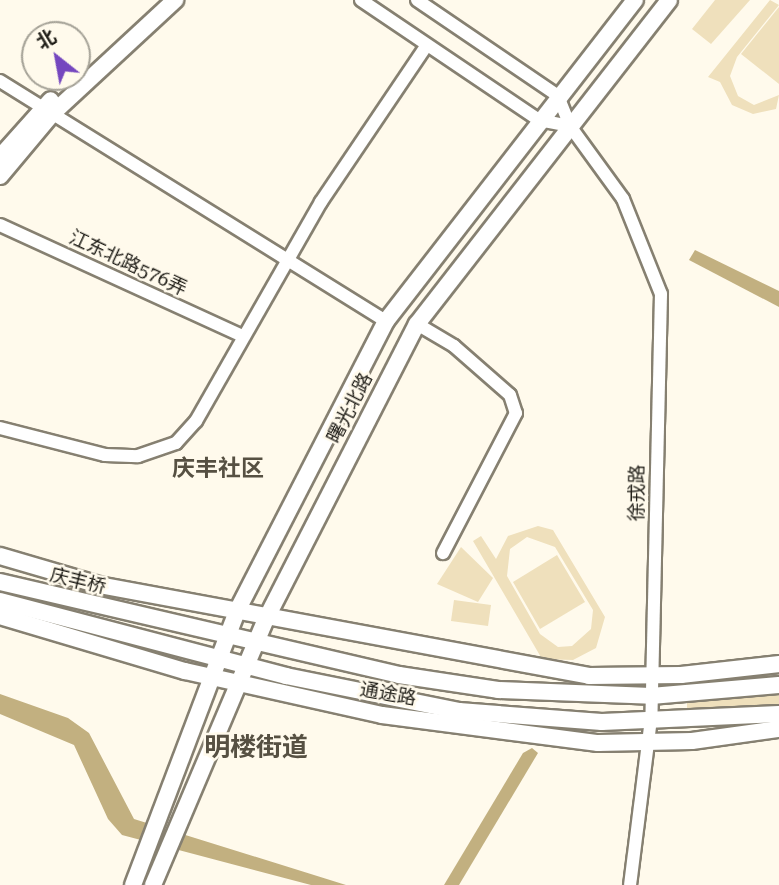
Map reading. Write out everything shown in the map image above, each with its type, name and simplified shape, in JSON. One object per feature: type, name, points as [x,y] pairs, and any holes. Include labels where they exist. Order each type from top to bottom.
[{"type":"main road","points":[[91,64],[161,0]]},
{"type":"main road","points":[[0,157],[47,111],[175,0]]},
{"type":"main road","name":"曙光北路","points":[[132,885],[237,611],[386,321],[539,120],[635,0]]},
{"type":"main road","name":"曙光北路","points":[[153,885],[167,843],[266,619],[417,324],[669,0]]},
{"type":"main road","points":[[0,176],[65,91]]},
{"type":"main road","points":[[0,556],[99,585],[266,619],[589,676],[652,676],[779,664]]},
{"type":"main road","name":"庆丰桥","points":[[0,582],[144,626]]},
{"type":"main road","name":"庆丰桥","points":[[0,601],[144,626]]},
{"type":"main road","name":"通途路","points":[[0,617],[238,685],[382,715],[598,743],[649,742],[779,729]]},
{"type":"main road","name":"通途路","points":[[144,626],[227,637],[498,690],[651,696],[779,685]]},
{"type":"main road","name":"通途路","points":[[144,626],[220,657],[459,711],[651,719],[779,713]]},
{"type":"street","points":[[360,0],[539,120],[570,126]]},
{"type":"street","points":[[417,0],[558,96]]},
{"type":"street","points":[[0,428],[105,455],[169,448],[196,421],[240,335],[286,257],[427,45]]},
{"type":"street","points":[[0,81],[386,321]]},
{"type":"street","name":"徐戎路","points":[[558,96],[570,126],[623,199],[661,294],[651,719],[630,885]]},
{"type":"street","name":"江东北路576弄","points":[[0,225],[240,335]]},
{"type":"street","points":[[417,324],[454,346],[510,395],[516,413],[443,553]]},
{"type":"shaded area","points":[[715,0],[750,0],[711,44],[692,29]]},
{"type":"shaded area","points":[[770,0],[779,5],[737,57],[730,76],[738,96],[754,105],[779,95],[776,109],[753,114],[732,105],[720,82],[708,77]]},
{"type":"shaded area","points":[[779,7],[779,84],[741,54]]},
{"type":"shaded area","points":[[695,250],[779,291],[779,307],[689,260]]},
{"type":"shaded area","points":[[538,526],[553,530],[605,617],[596,648],[573,660],[542,659],[473,541],[481,536],[496,559],[508,536]],"holes":[[[527,537],[555,547],[593,610],[591,629],[572,646],[558,647],[540,634],[507,576],[510,549]]]},
{"type":"shaded area","points":[[461,547],[493,578],[478,602],[437,584]]},
{"type":"shaded area","points":[[557,555],[585,602],[540,629],[513,582]]},
{"type":"shaded area","points":[[454,600],[491,605],[488,626],[451,621]]},
{"type":"shaded area","points":[[0,694],[68,718],[89,733],[134,819],[346,885],[311,885],[122,835],[108,819],[74,745],[0,714]]},
{"type":"shaded area","points":[[779,695],[779,706],[687,713],[687,702]]},
{"type":"shaded area","points":[[532,748],[538,753],[459,885],[444,885],[523,753]]},
{"type":"district","name":"庆丰社区","points":[[218,469]]},
{"type":"district","name":"明楼街道","points":[[256,748]]}]
